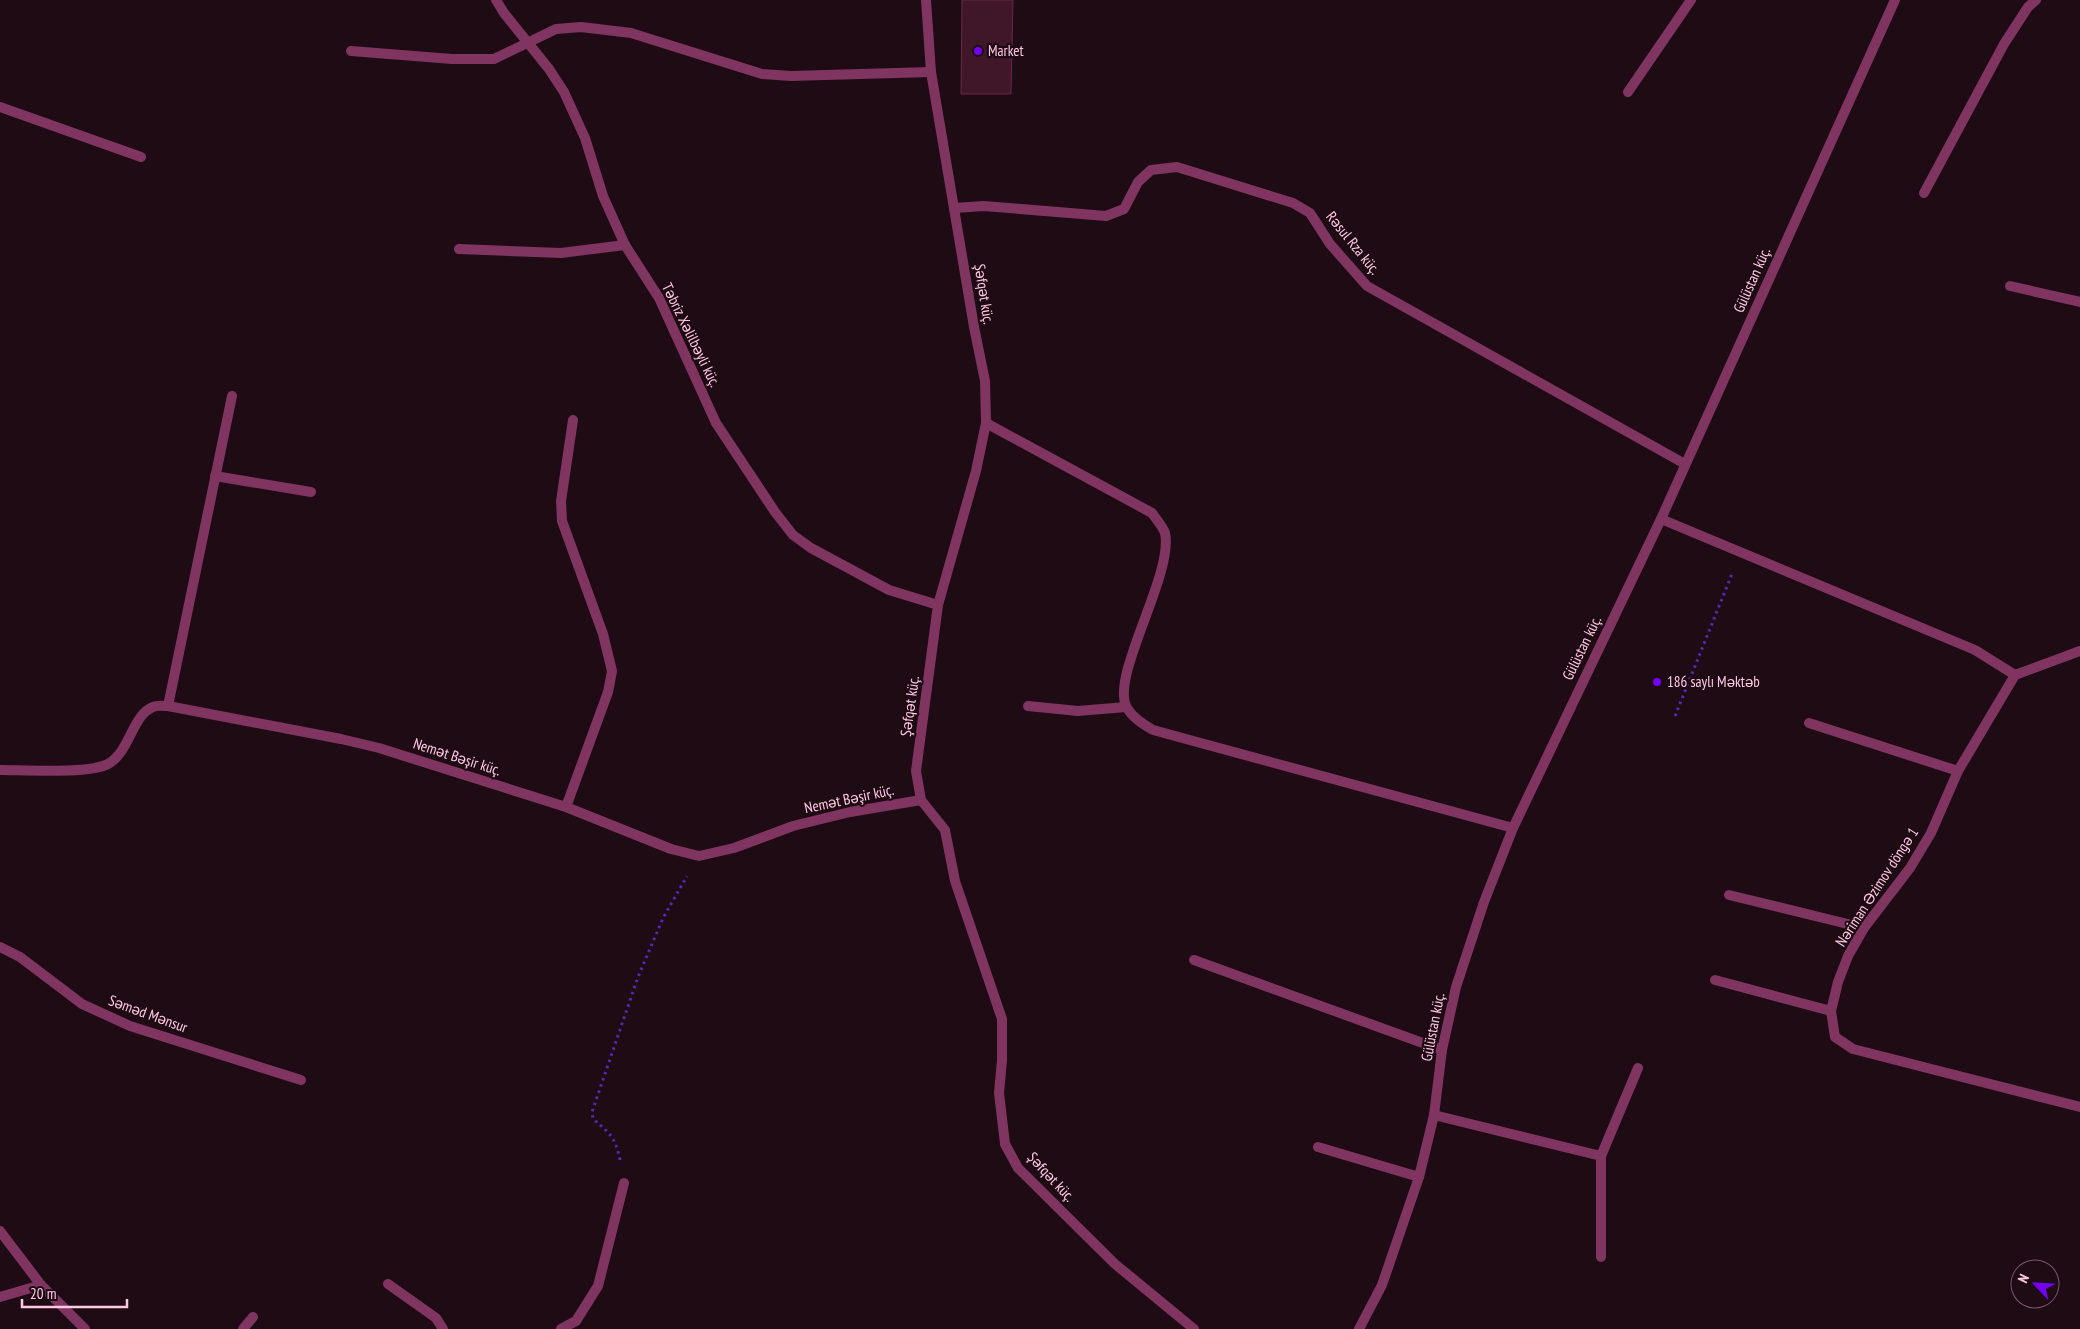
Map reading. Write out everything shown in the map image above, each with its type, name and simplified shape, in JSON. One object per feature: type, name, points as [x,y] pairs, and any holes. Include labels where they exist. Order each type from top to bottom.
[{"type":"street","name":"Təbriz Xəlilbəyli küç.","points":[[496,0],[549,69],[564,92],[585,138],[603,196],[625,245],[659,298],[716,423],[774,512],[793,535],[811,548],[889,590],[938,605]]},
{"type":"street","name":"Şəfqət küç.","points":[[926,0],[931,72],[985,381],[986,423],[976,471],[938,605],[916,771],[921,800],[945,830],[954,881],[1002,1020],[1002,1060],[999,1093],[1005,1144],[1018,1168],[1115,1264],[1194,1329]]},
{"type":"street","points":[[1628,92],[1691,0]]},
{"type":"street","name":"Gülüstan küç.","points":[[1359,1329],[1382,1285],[1419,1177],[1434,1115],[1442,1050],[1456,987],[1484,902],[1513,828],[1661,519],[1895,0]]},
{"type":"street","points":[[1924,193],[2004,44],[2028,7],[2036,0]]},
{"type":"street","points":[[351,51],[452,59],[494,59],[556,29],[582,27],[631,33],[762,74],[792,76],[931,72]]},
{"type":"street","points":[[0,107],[141,157]]},
{"type":"street","name":"Rəsul Rza küç.","points":[[954,208],[984,206],[1106,216],[1124,210],[1138,182],[1151,170],[1178,166],[1293,203],[1310,212],[1330,244],[1367,286],[1685,464]]},
{"type":"street","points":[[459,249],[561,253],[625,245]]},
{"type":"street","points":[[2010,286],[2080,302]]},
{"type":"street","points":[[168,706],[232,396]]},
{"type":"street","points":[[566,807],[608,692],[612,671],[603,634],[562,521],[561,501],[573,420]]},
{"type":"street","points":[[986,423],[1152,513],[1165,532],[1163,561],[1124,681],[1126,707],[1137,720],[1153,730],[1513,828]]},
{"type":"street","points":[[215,476],[311,492]]},
{"type":"street","points":[[1661,519],[1975,650],[2015,675],[2080,651]]},
{"type":"street","name":"Nəriman Əzimov döngə 1","points":[[2015,675],[1958,771],[1931,833],[1910,868],[1864,928],[1848,956],[1830,1011],[1835,1037],[1853,1049],[2080,1107]]},
{"type":"street","name":"Nemət Bəşir küç.","points":[[0,770],[88,769],[108,764],[120,754],[143,714],[153,706],[168,706],[379,748],[566,807],[671,849],[699,856],[734,848],[793,826],[840,814],[921,800]]},
{"type":"street","points":[[1028,706],[1078,711],[1126,707]]},
{"type":"street","points":[[1809,723],[1958,771]]},
{"type":"street","points":[[1729,895],[1864,928]]},
{"type":"street","name":"Səməd Mənsur","points":[[0,948],[20,957],[82,1004],[130,1026],[300,1080]]},
{"type":"street","points":[[1194,960],[1442,1050]]},
{"type":"street","points":[[1716,980],[1830,1011]]},
{"type":"street","points":[[1601,1257],[1601,1156],[1638,1068]]},
{"type":"street","points":[[1434,1115],[1601,1156]]},
{"type":"street","points":[[1318,1147],[1419,1177]]},
{"type":"street","points":[[561,1329],[576,1321],[598,1286],[624,1183]]},
{"type":"street","points":[[0,1231],[41,1285],[85,1329]]},
{"type":"street","points":[[388,1284],[436,1318],[443,1329]]},
{"type":"street","points":[[0,1297],[41,1285]]},
{"type":"street","points":[[243,1329],[252,1317]]},
{"type":"path","points":[[1676,716],[1741,553]]},
{"type":"path","points":[[624,1183],[616,1142],[612,1134],[593,1119],[592,1112],[638,978],[663,918],[699,856]]},
{"type":"building","points":[[962,0],[1013,0],[1011,94],[961,94]]},
{"type":"place","name":"Market","points":[[978,51]]},
{"type":"place","name":"186 saylı Məktəb","points":[[1657,682]]}]
